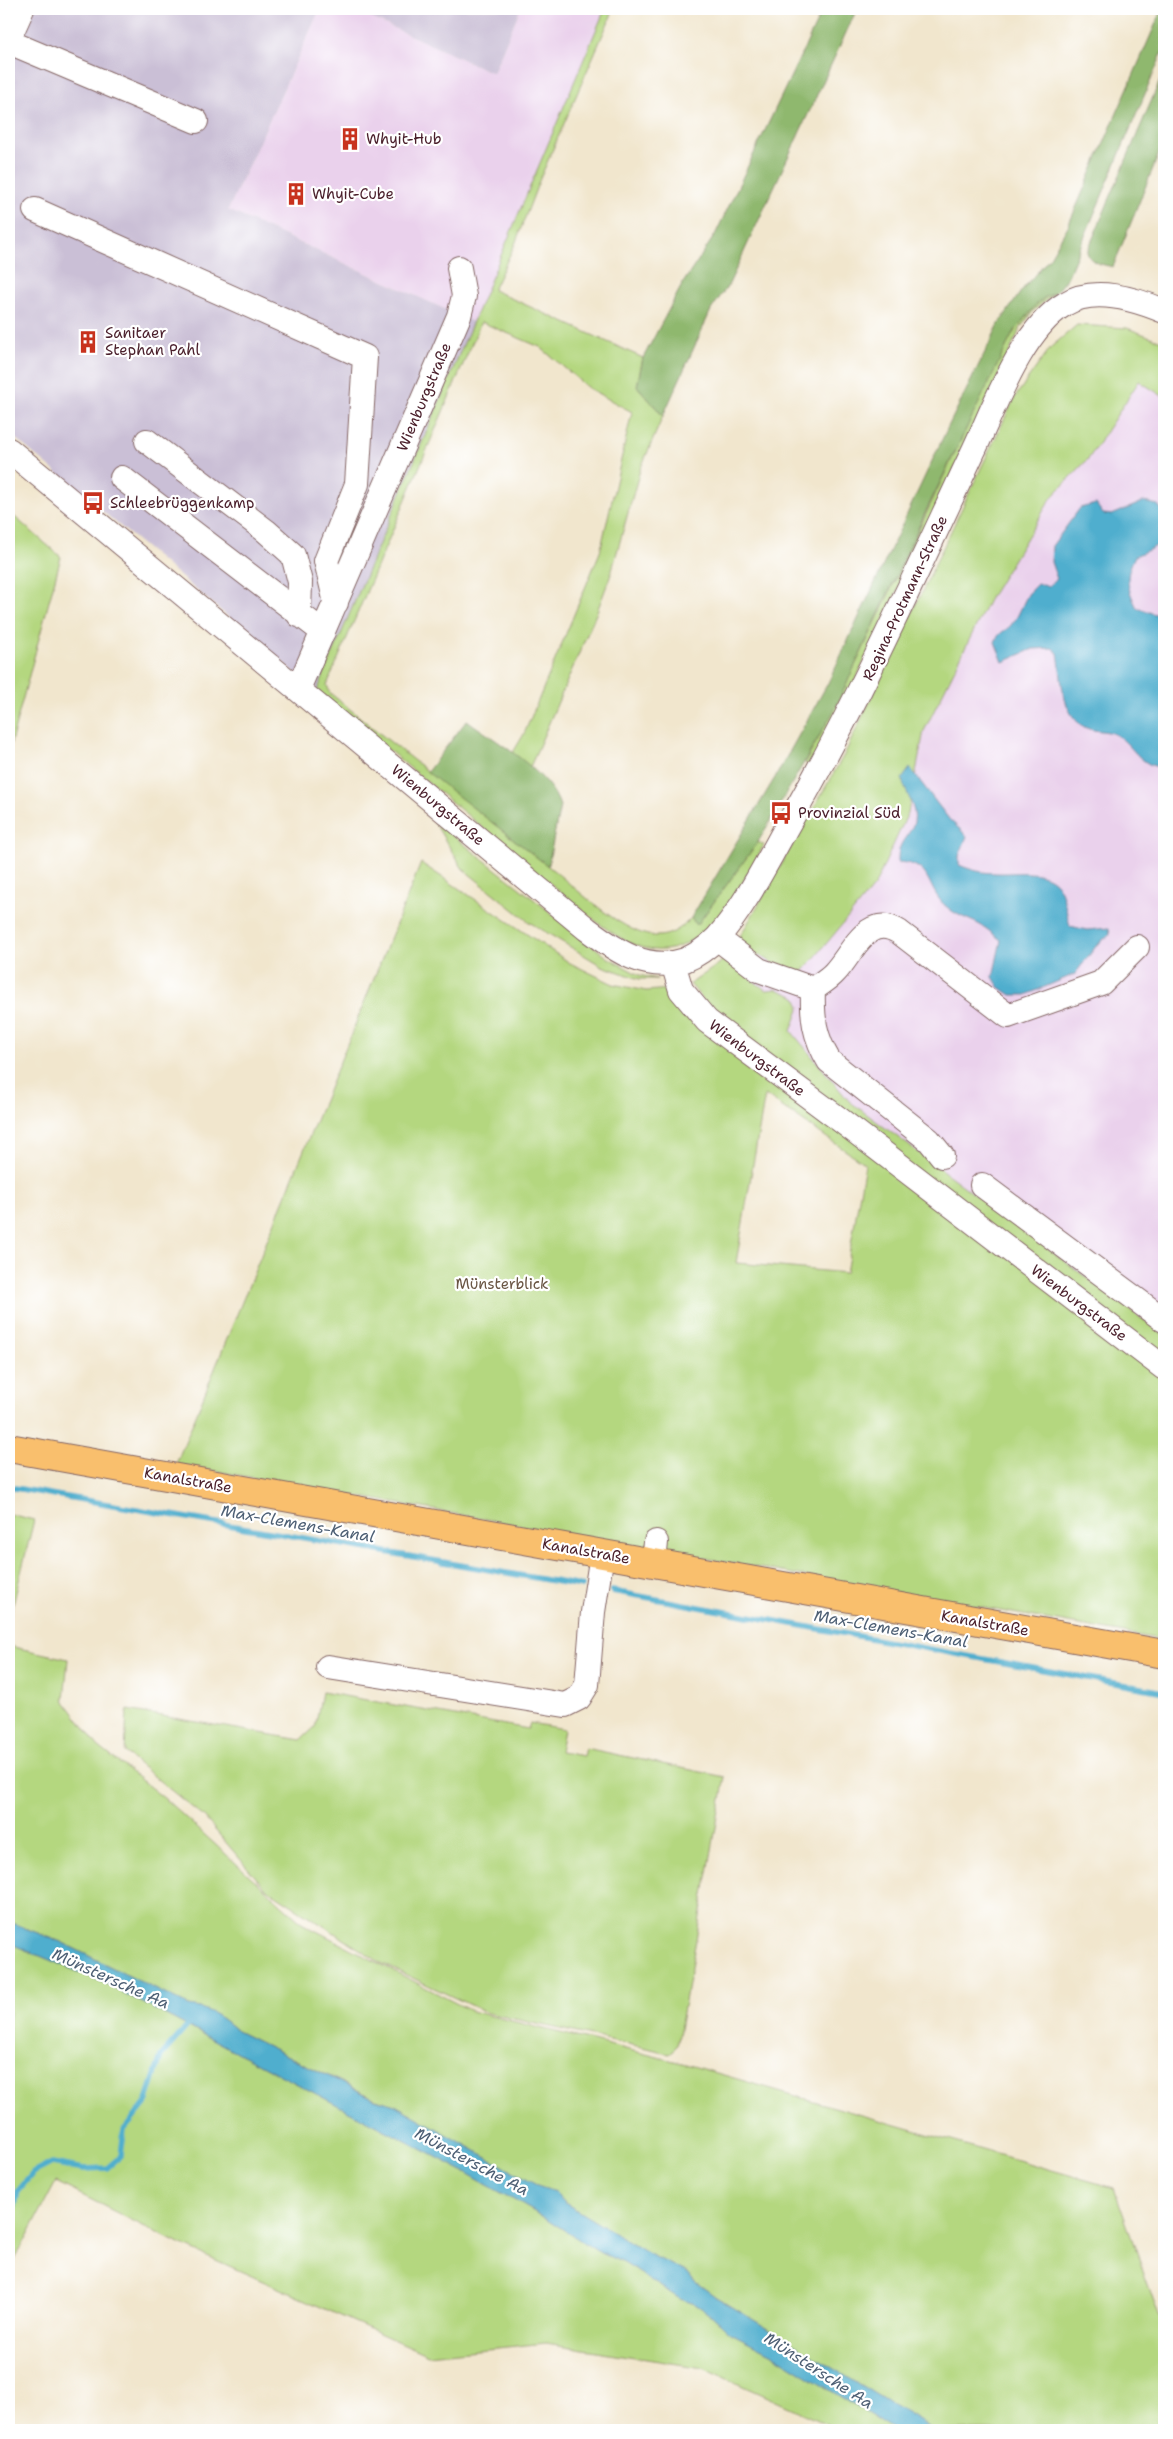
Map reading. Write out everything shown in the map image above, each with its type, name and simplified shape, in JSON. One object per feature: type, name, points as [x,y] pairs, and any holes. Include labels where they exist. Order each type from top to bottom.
[{"type":"main road","name":"Kanalstraße","points":[[9,1448],[602,1554],[655,1553],[1164,1654]]},
{"type":"street","points":[[22,9],[9,40],[196,121]]},
{"type":"street","points":[[35,210],[365,357],[357,484],[326,561],[336,603]]},
{"type":"street","name":"Wienburgstraße","points":[[298,689],[459,316],[464,296],[460,268]]},
{"type":"street","name":"Regina-Protmann-Straße","points":[[673,963],[697,954],[717,938],[746,896],[840,731],[1006,383],[1033,334],[1057,309],[1074,300],[1088,297],[1127,299],[1164,311]]},
{"type":"street","points":[[147,441],[266,531],[293,556],[300,582],[299,615]]},
{"type":"street","name":"Wienburgstraße","points":[[9,450],[592,933],[619,951],[637,960],[673,963],[681,990],[707,1021],[851,1128],[1164,1368]]},
{"type":"street","points":[[122,478],[323,632]]},
{"type":"street","points":[[813,989],[834,974],[864,936],[873,928],[881,926],[890,926],[899,932],[1008,1016],[1101,983],[1137,947]]},
{"type":"street","points":[[717,938],[759,970],[813,989]]},
{"type":"street","points":[[813,989],[812,1017],[821,1047],[829,1062],[929,1140],[942,1156]]},
{"type":"street","points":[[982,1185],[1164,1320]]},
{"type":"street","points":[[328,1667],[566,1705],[579,1698],[587,1685],[593,1612],[602,1554]]},
{"type":"shaded area","points":[[9,9],[320,9],[228,210],[473,322],[317,691],[9,433]]},
{"type":"shaded area","points":[[320,9],[352,9],[493,73],[520,9],[605,9],[473,322],[228,210]]},
{"type":"shaded area","points":[[352,9],[520,9],[493,73]]},
{"type":"shaded area","points":[[1164,342],[1164,1335],[730,1013],[963,536]]},
{"type":"green space","points":[[605,9],[614,9],[539,181],[515,244],[493,290],[643,358],[637,386],[663,416],[640,470],[610,577],[596,614],[530,767],[512,754],[524,734],[600,552],[632,412],[588,388],[540,347],[481,322],[327,685],[330,693],[594,904],[619,922],[644,934],[658,936],[670,934],[691,918],[697,925],[758,842],[764,845],[732,898],[718,916],[703,932],[686,943],[668,950],[648,949],[634,945],[597,922],[317,691]]},
{"type":"green space","points":[[823,9],[857,9],[729,284],[711,310],[663,416],[637,386],[643,358],[683,283],[715,235]]},
{"type":"green space","points":[[1162,9],[1164,9],[1164,49],[1068,276],[1056,292],[1044,298],[1036,305],[1013,333],[927,509],[835,709],[758,842],[697,925],[691,918],[776,776],[828,683],[947,429],[999,324],[1022,290],[1050,257],[1068,226]]},
{"type":"green space","points":[[1164,71],[1164,141],[1113,267],[1097,263],[1091,259],[1087,252]]},
{"type":"green space","points":[[1056,292],[1034,310],[1021,327],[854,683],[810,766],[805,763],[865,644],[996,364],[1025,316],[1041,300]]},
{"type":"green space","name":"Münsterblick","points":[[1077,325],[1127,328],[1164,342],[1164,397],[1139,381],[1089,458],[1052,497],[990,598],[924,731],[908,813],[875,885],[802,973],[772,963],[759,954],[748,977],[766,990],[777,989],[796,997],[800,1007],[791,1031],[849,1101],[1164,1335],[1164,1640],[176,1464],[421,863],[570,963],[613,984],[646,991],[670,989],[715,1014],[690,984],[720,963],[742,933],[844,755],[1015,397],[1051,347]],"holes":[[[765,1095],[865,1164],[846,1273],[736,1263]]]},
{"type":"green space","points":[[9,512],[61,557],[9,750]]},
{"type":"green space","points":[[467,720],[534,769],[554,793],[560,806],[548,866],[427,772]]},
{"type":"green space","points":[[432,819],[607,957],[639,975],[657,979],[639,979],[602,966],[529,922],[463,869]]},
{"type":"green space","points":[[9,1514],[34,1520],[9,1621]]},
{"type":"green space","points":[[9,1646],[68,1659],[64,1700],[98,1746],[165,1799],[303,1924],[471,2011],[682,2063],[1114,2188],[1164,2330],[1164,2430],[934,2430],[716,2297],[694,2281],[688,2273],[645,2252],[565,2203],[555,2192],[540,2187],[395,2105],[376,2099],[237,2031],[209,2011],[189,2006],[61,1942],[9,1922]]},
{"type":"green space","points":[[322,1692],[528,1729],[530,1723],[564,1729],[560,1752],[583,1756],[585,1748],[725,1777],[677,2046],[669,2053],[487,2013],[381,1963],[265,1888],[204,1817],[125,1753],[127,1710],[301,1740],[315,1727]]},
{"type":"green space","points":[[9,1943],[105,1983],[465,2172],[547,2219],[597,2251],[624,2263],[680,2299],[695,2304],[709,2313],[731,2333],[772,2354],[894,2430],[840,2430],[703,2368],[546,2343],[428,2355],[171,2240],[56,2182],[9,2271]]},
{"type":"water","points":[[1143,502],[1158,505],[1164,513],[1164,532],[1157,545],[1135,556],[1129,570],[1128,582],[1137,608],[1164,617],[1164,767],[1148,764],[1121,738],[1114,734],[1085,727],[1074,718],[1069,710],[1063,691],[1058,653],[1052,648],[1033,649],[1003,662],[995,642],[1000,633],[1009,628],[1015,620],[1032,589],[1037,584],[1048,586],[1057,579],[1051,562],[1052,546],[1080,508],[1096,504],[1103,514],[1112,515]]},
{"type":"water","points":[[910,768],[949,819],[967,836],[959,856],[959,865],[972,870],[986,872],[1031,873],[1048,877],[1060,889],[1070,926],[1087,930],[1109,928],[1110,934],[1097,945],[1075,974],[1026,995],[1011,995],[999,987],[993,977],[1001,940],[982,926],[948,908],[940,901],[924,872],[918,867],[898,862],[898,855],[902,844],[914,822],[914,811],[902,779]]},
{"type":"water","name":"Münstersche Aa","points":[[9,1922],[61,1942],[189,2006],[209,2011],[237,2031],[375,2099],[395,2105],[540,2187],[555,2192],[565,2203],[645,2252],[688,2273],[694,2281],[716,2297],[934,2430],[894,2430],[772,2354],[731,2333],[709,2313],[695,2304],[680,2299],[624,2263],[597,2251],[547,2219],[465,2172],[105,1983],[9,1943]]},
{"type":"waterway","name":"Max-Clemens-Kanal","points":[[9,1487],[582,1586]]},
{"type":"waterway","name":"Max-Clemens-Kanal","points":[[612,1591],[1164,1692]]},
{"type":"waterway","points":[[9,2225],[18,2191],[33,2173],[52,2163],[84,2169],[107,2168],[121,2156],[124,2130],[146,2103],[161,2056],[191,2022]]},
{"type":"place","name":"Whyit-Hub","points":[[350,139]]},
{"type":"place","name":"Whyit-Cube","points":[[296,194]]},
{"type":"place","name":"Sanitaer Stephan Pahl","points":[[88,342]]},
{"type":"place","name":"Schleebrüggenkamp","points":[[93,503]]},
{"type":"place","name":"Provinzial Süd","points":[[781,813]]}]
